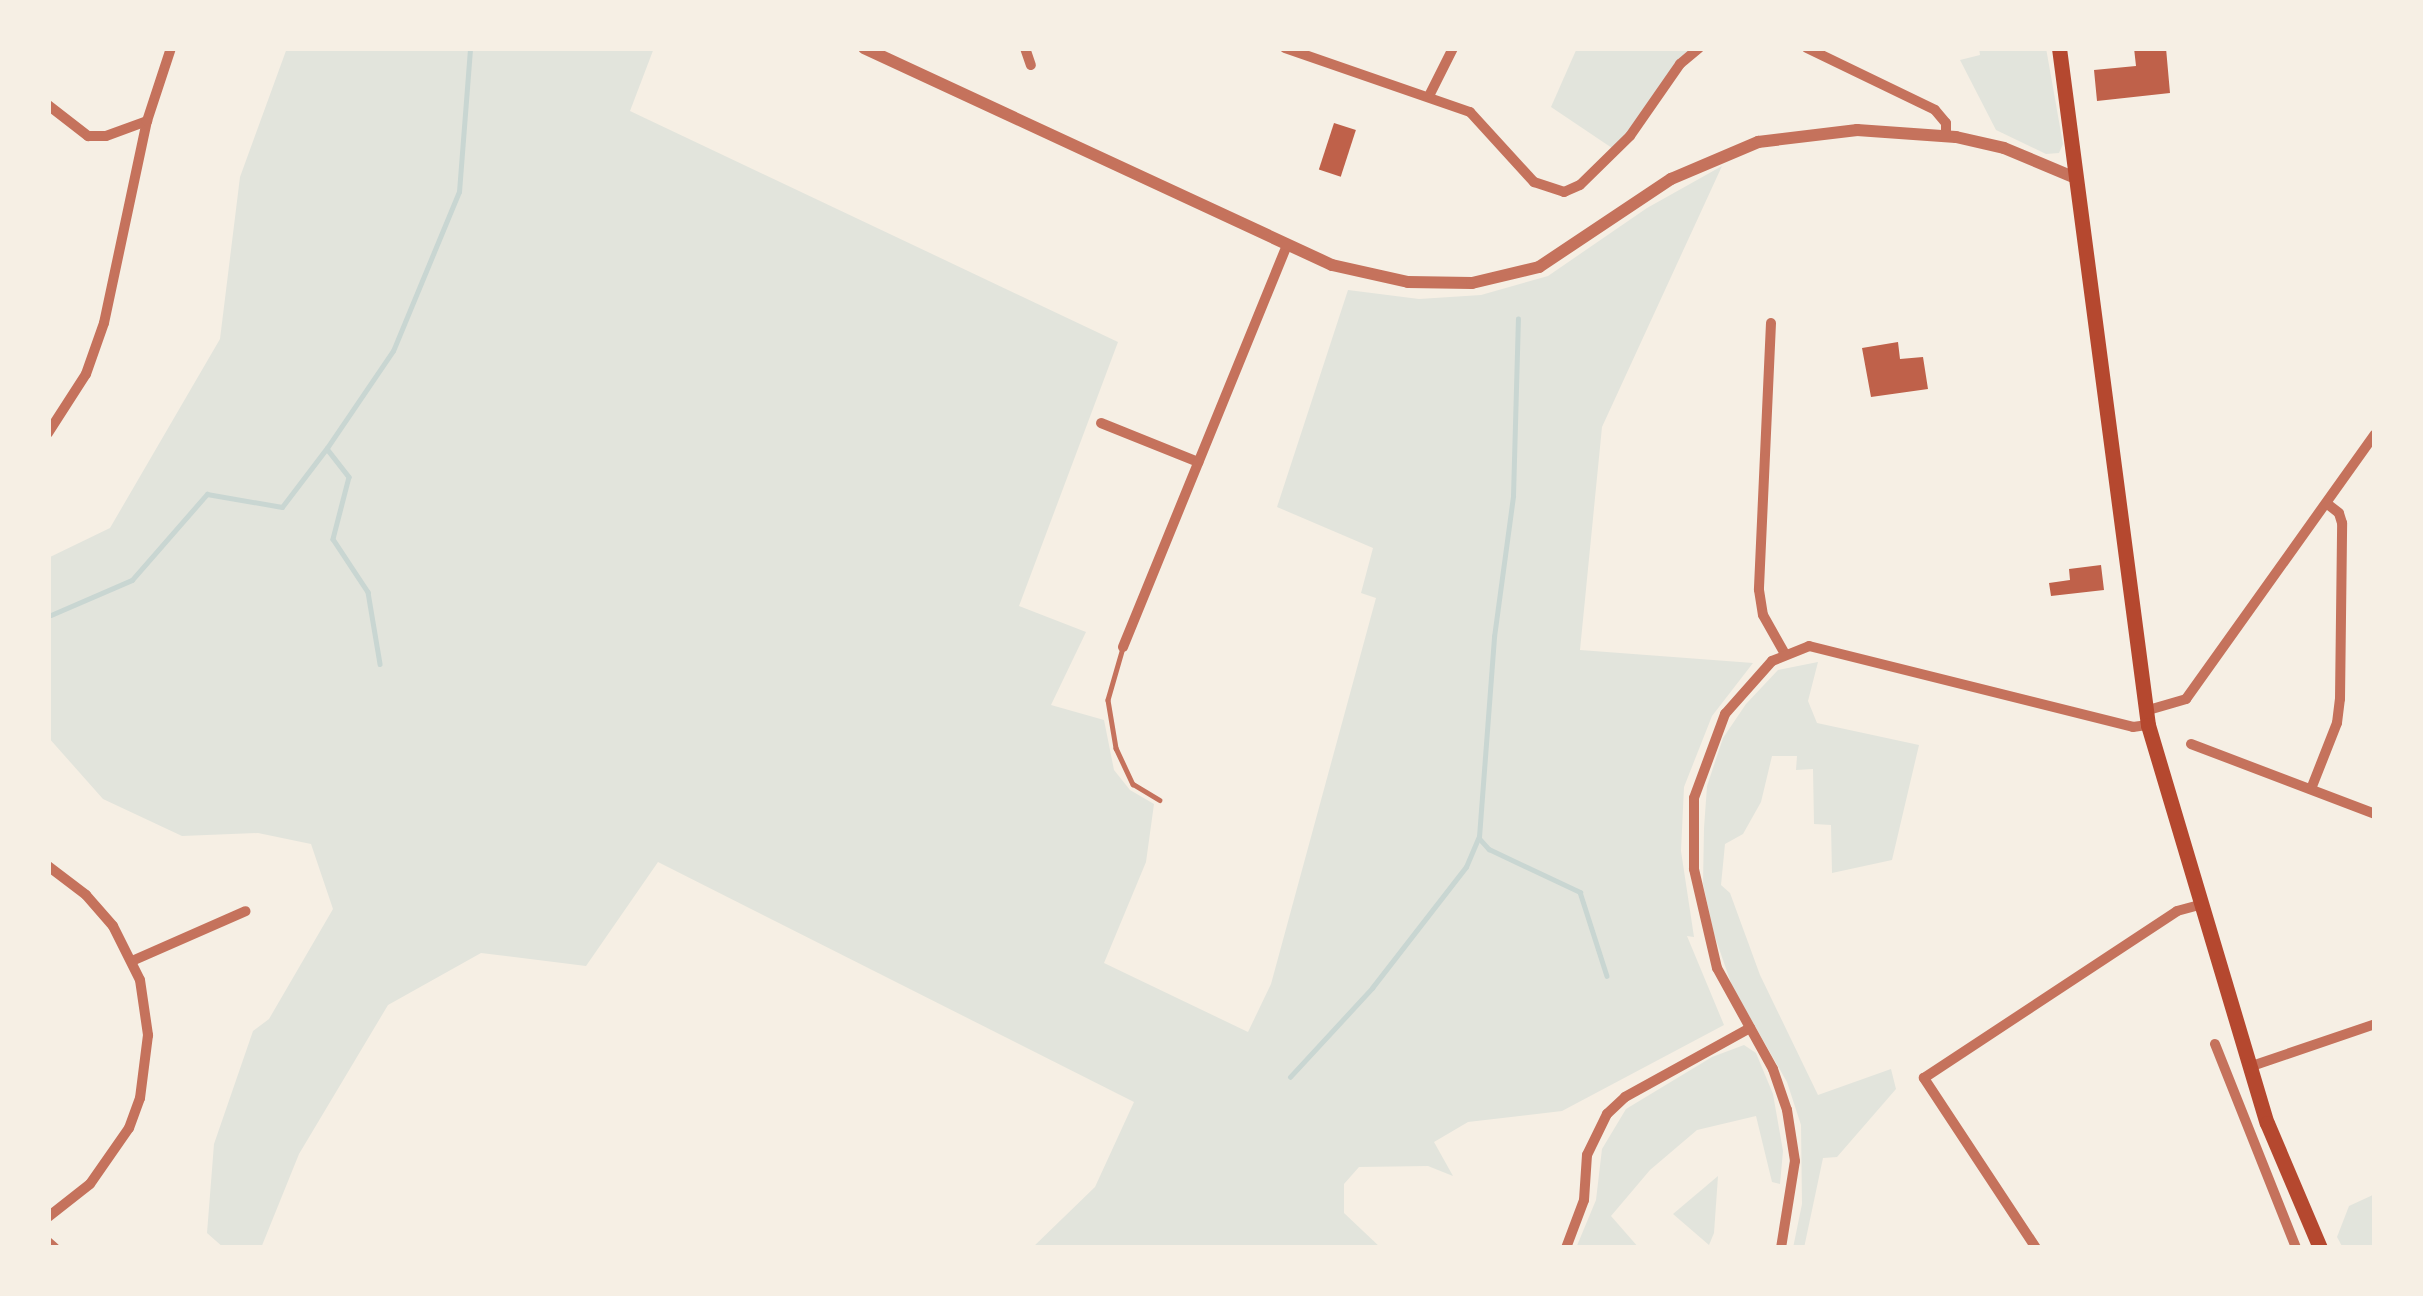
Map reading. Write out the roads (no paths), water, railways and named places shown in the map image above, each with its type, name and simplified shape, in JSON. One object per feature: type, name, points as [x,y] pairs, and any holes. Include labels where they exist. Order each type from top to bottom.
[{"type":"main road","points":[[2059,48],[2146,718],[2249,1067],[2320,1248]]},
{"type":"street","points":[[48,433],[86,374],[104,323],[147,121],[171,48]]},
{"type":"street","points":[[864,48],[1287,246],[1370,277],[1472,283],[1506,278],[1564,253],[1671,178],[1758,142],[1844,130],[1946,136],[2004,148],[2073,177]]},
{"type":"street","points":[[1024,48],[1031,65]]},
{"type":"street","points":[[1285,48],[1430,94],[1470,112],[1534,182],[1564,192],[1580,185],[1630,136],[1680,64],[1699,48]]},
{"type":"street","points":[[1430,94],[1453,48]]},
{"type":"street","points":[[1807,48],[1935,110],[1946,123],[1946,136]]},
{"type":"street","points":[[48,105],[88,136],[106,136],[147,121]]},
{"type":"street","points":[[1124,647],[1287,246]]},
{"type":"street","points":[[1771,322],[1759,590],[1763,615],[1785,654]]},
{"type":"street","points":[[1101,423],[1198,462]]},
{"type":"street","points":[[1781,1248],[1792,1202],[1792,1135],[1778,1079],[1717,968],[1697,896],[1694,798],[1725,714],[1756,676],[1785,654],[1809,646],[1830,647],[2089,716],[2146,718],[2186,699],[2375,434]]},
{"type":"street","points":[[2311,789],[2337,723],[2340,700],[2342,523],[2339,513],[2326,503]]},
{"type":"street","points":[[2192,744],[2375,814]]},
{"type":"street","points":[[48,866],[86,896],[132,961],[148,1035],[140,1097],[129,1128],[100,1173],[48,1216]]},
{"type":"street","points":[[2036,1248],[1924,1078],[2177,911],[2200,905]]},
{"type":"street","points":[[132,961],[246,911]]},
{"type":"street","points":[[2249,1067],[2375,1024]]},
{"type":"street","points":[[1566,1248],[1584,1199],[1586,1155],[1607,1114],[1625,1097],[1750,1028]]},
{"type":"street","points":[[2216,1044],[2296,1248]]},
{"type":"street","points":[[48,1242],[55,1248]]},
{"type":"lane","points":[[1124,647],[1108,700],[1116,748],[1133,784],[1160,800]]},
{"type":"waterway","points":[[51,615],[132,580],[207,494],[282,507],[327,448],[393,351],[459,192],[470,48]]},
{"type":"waterway","points":[[1290,1077],[1372,988],[1466,867],[1479,837],[1494,637],[1513,496],[1518,319]]},
{"type":"waterway","points":[[328,450],[349,477],[333,539],[368,592],[380,664]]},
{"type":"waterway","points":[[1479,838],[1489,849],[1580,892],[1607,976]]}]
